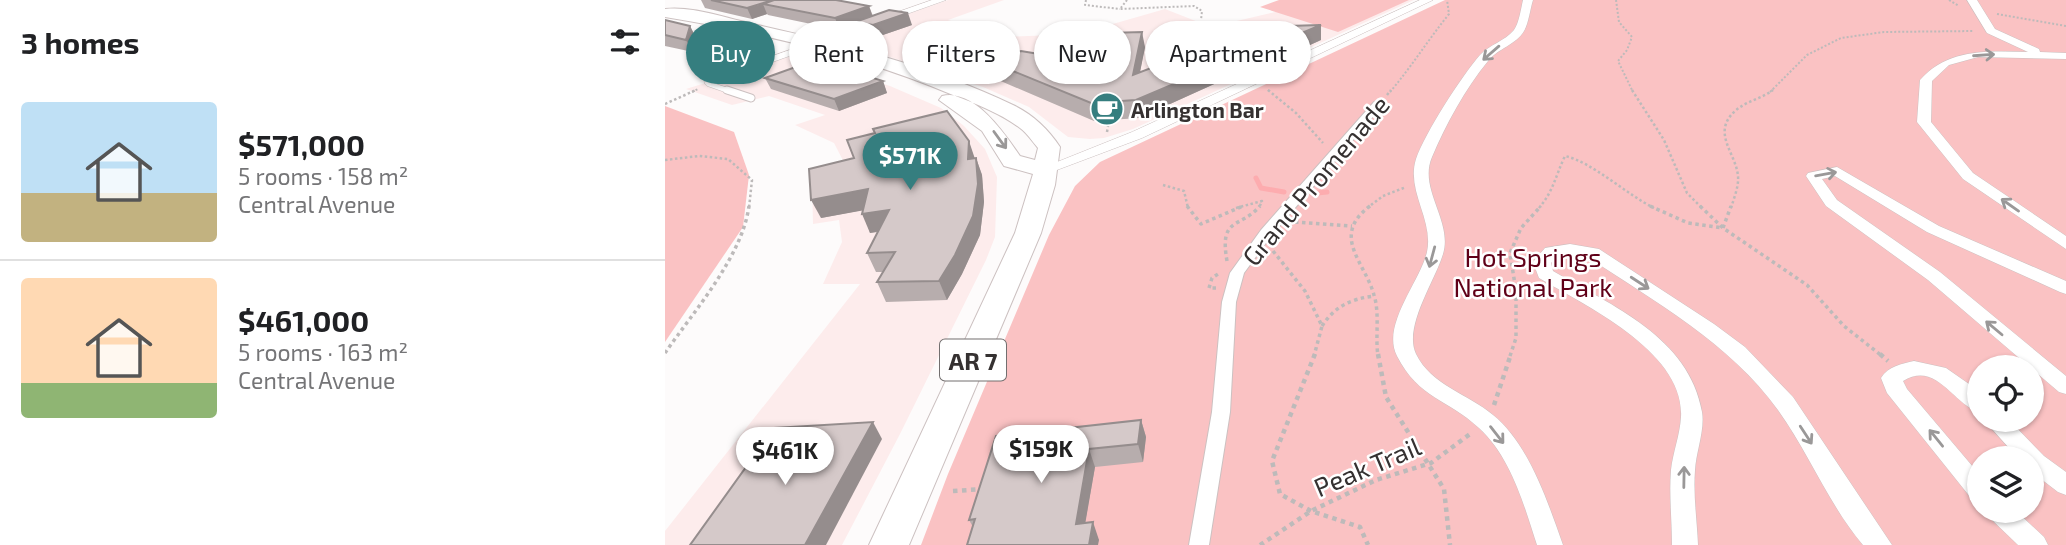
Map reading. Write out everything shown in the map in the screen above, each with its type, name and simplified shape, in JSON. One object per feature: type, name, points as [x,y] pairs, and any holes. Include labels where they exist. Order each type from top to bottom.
[{"type":"main road","points":[[668,16],[789,42]]},
{"type":"main road","name":"AR 7","points":[[888,65],[916,72],[1007,110],[1030,125],[1049,147],[1043,185],[1028,233],[890,545]]},
{"type":"main road","points":[[888,77],[949,100],[972,112],[990,127],[1012,161],[1044,170]]},
{"type":"street","points":[[880,21],[941,0]]},
{"type":"street","points":[[1311,54],[1428,0]]},
{"type":"street","points":[[1528,0],[1519,31],[1485,56],[1454,101],[1423,160],[1422,186],[1431,213],[1436,251],[1402,332],[1405,352],[1424,381],[1487,422],[1514,457],[1534,498],[1550,545]]},
{"type":"street","points":[[1972,0],[1991,31],[2041,54]]},
{"type":"street","points":[[2066,56],[1978,54],[1945,63],[1926,80],[1924,122],[1968,176],[2066,244]]},
{"type":"street","points":[[1044,170],[1137,135],[1246,84]]},
{"type":"street","name":"Grand Promenade","points":[[1199,545],[1221,412],[1229,302],[1237,273],[1255,245],[1378,104]]},
{"type":"street","points":[[2066,288],[1933,229],[1837,171],[1813,176],[1831,203],[1934,276],[2066,387]]},
{"type":"street","points":[[1685,545],[1683,471],[1692,415],[1683,380],[1662,351],[1635,328],[1545,274],[1542,262],[1551,252],[1570,249],[1593,253],[1707,328],[1738,352],[1785,403],[1866,530],[1879,545]]},
{"type":"street","points":[[1967,390],[1939,372],[1917,367],[1900,371],[1891,378],[1898,393],[1967,476]]},
{"type":"street","points":[[2007,432],[2036,462],[2066,485]]},
{"type":"street","points":[[2012,523],[2035,545]]},
{"type":"lane","points":[[714,84],[751,98]]},
{"type":"path","points":[[1086,0],[1085,5],[1120,9],[1194,6],[1202,10],[1201,20]]},
{"type":"path","points":[[1120,9],[1127,0]]},
{"type":"path","name":"Grand Promenade","points":[[1378,104],[1418,60],[1427,42],[1449,14],[1447,0]]},
{"type":"path","points":[[1616,0],[1619,22],[1632,37],[1627,50],[1618,61],[1624,78],[1664,140],[1687,193],[1723,228],[1807,285],[1844,326],[1900,371]]},
{"type":"path","points":[[1723,228],[1739,178],[1724,142],[1725,127],[1732,113],[1773,90],[1781,78],[1807,55],[1831,41],[1904,31],[1968,33],[1976,30],[1973,18],[1982,16],[2008,16],[2066,26]]},
{"type":"path","points":[[665,104],[705,84]]},
{"type":"path","points":[[1260,84],[1296,113],[1322,139],[1330,160]]},
{"type":"path","points":[[1107,133],[1109,120]]},
{"type":"path","points":[[665,160],[699,156],[728,159],[751,180],[747,220],[730,258],[665,352]]},
{"type":"path","points":[[1487,422],[1501,389],[1516,338],[1516,291],[1510,253],[1521,228],[1553,192],[1554,178],[1565,156],[1579,159],[1650,206],[1712,230],[1723,228]]},
{"type":"path","points":[[1163,185],[1184,191],[1192,218],[1201,225],[1235,208],[1262,201],[1259,209],[1240,218],[1226,230],[1223,246],[1230,273],[1237,273]]},
{"type":"path","points":[[1422,186],[1402,187],[1383,196],[1363,211],[1353,226],[1351,245],[1375,296],[1376,343],[1386,397],[1431,463],[1444,489],[1450,545]]},
{"type":"path","points":[[1277,220],[1311,225],[1353,226]]},
{"type":"path","points":[[1255,245],[1276,252],[1305,292],[1322,326]]},
{"type":"path","points":[[1368,545],[1360,527],[1311,511],[1280,494],[1272,461],[1314,357],[1322,326],[1330,312],[1343,302],[1375,296]]},
{"type":"path","name":"Peak Trail","points":[[1260,545],[1311,511],[1376,480],[1431,463],[1487,422]]},
{"type":"path","points":[[953,491],[993,489]]},
{"type":"shaded area","points":[[948,0],[1004,0],[948,20],[951,21],[902,21],[902,61],[888,56],[887,21]]},
{"type":"shaded area","points":[[1309,0],[1414,0],[1311,47],[1311,21],[1237,21],[1284,10]]},
{"type":"shaded area","points":[[1165,9],[1196,21],[1145,21],[1145,84],[1231,84],[1133,129],[1104,138],[1090,139],[1068,137],[1029,107],[974,84],[1020,84],[1020,36],[1034,36],[1034,84],[1131,84],[1131,21],[1123,21]]},
{"type":"shaded area","points":[[789,57],[789,84],[884,84],[941,108],[964,126],[985,149],[997,177],[995,237],[900,434],[842,545],[665,545],[665,531],[860,284],[823,284],[842,242],[839,220],[813,224],[812,182],[849,172],[834,143],[795,125],[825,115],[769,96],[732,105],[686,89],[702,84],[775,84],[775,61]]},
{"type":"green space","points":[[1279,0],[1409,0],[1338,32],[1311,23],[1311,21],[1260,7]]},
{"type":"green space","name":"Hot Springs National Park","points":[[1445,0],[2066,0],[2066,545],[921,545],[948,474],[1049,235],[1075,186],[1100,162],[1266,84],[1311,84],[1311,63]]},
{"type":"green space","points":[[665,106],[734,132],[749,175],[743,227],[665,342]]},
{"type":"building","points":[[711,0],[773,0],[747,8]]},
{"type":"building","points":[[774,0],[836,0],[869,6],[835,18],[763,4]]},
{"type":"building","points":[[889,10],[908,13],[885,21],[858,21]]},
{"type":"building","points":[[665,20],[686,25],[686,40],[665,35]]},
{"type":"building","points":[[1131,32],[1142,32],[1133,75],[1145,70],[1145,84],[1174,84],[1136,100],[1091,103],[1045,84],[1131,84]]},
{"type":"building","points":[[1021,51],[1034,53],[1034,80],[1020,74]]},
{"type":"building","points":[[789,69],[789,84],[875,84],[834,99],[775,81],[775,74]]},
{"type":"building","points":[[947,111],[969,141],[968,159],[976,158],[978,184],[973,216],[955,255],[939,281],[877,282],[895,252],[867,253],[889,210],[862,214],[868,189],[811,200],[809,169],[854,158],[847,140],[875,133],[873,129]]},
{"type":"building","points":[[1141,420],[1138,444],[1089,449],[1076,524],[1093,522],[1089,545],[967,545],[975,519],[969,520],[996,436]]},
{"type":"building","points":[[873,422],[805,545],[690,545],[774,428]]},
{"type":"waterway","points":[[1256,178],[1261,188],[1284,192]]},
{"type":"waterway","points":[[1317,193],[1327,192]]},
{"type":"place","name":"Arlington Bar","points":[[1107,109]]}]
